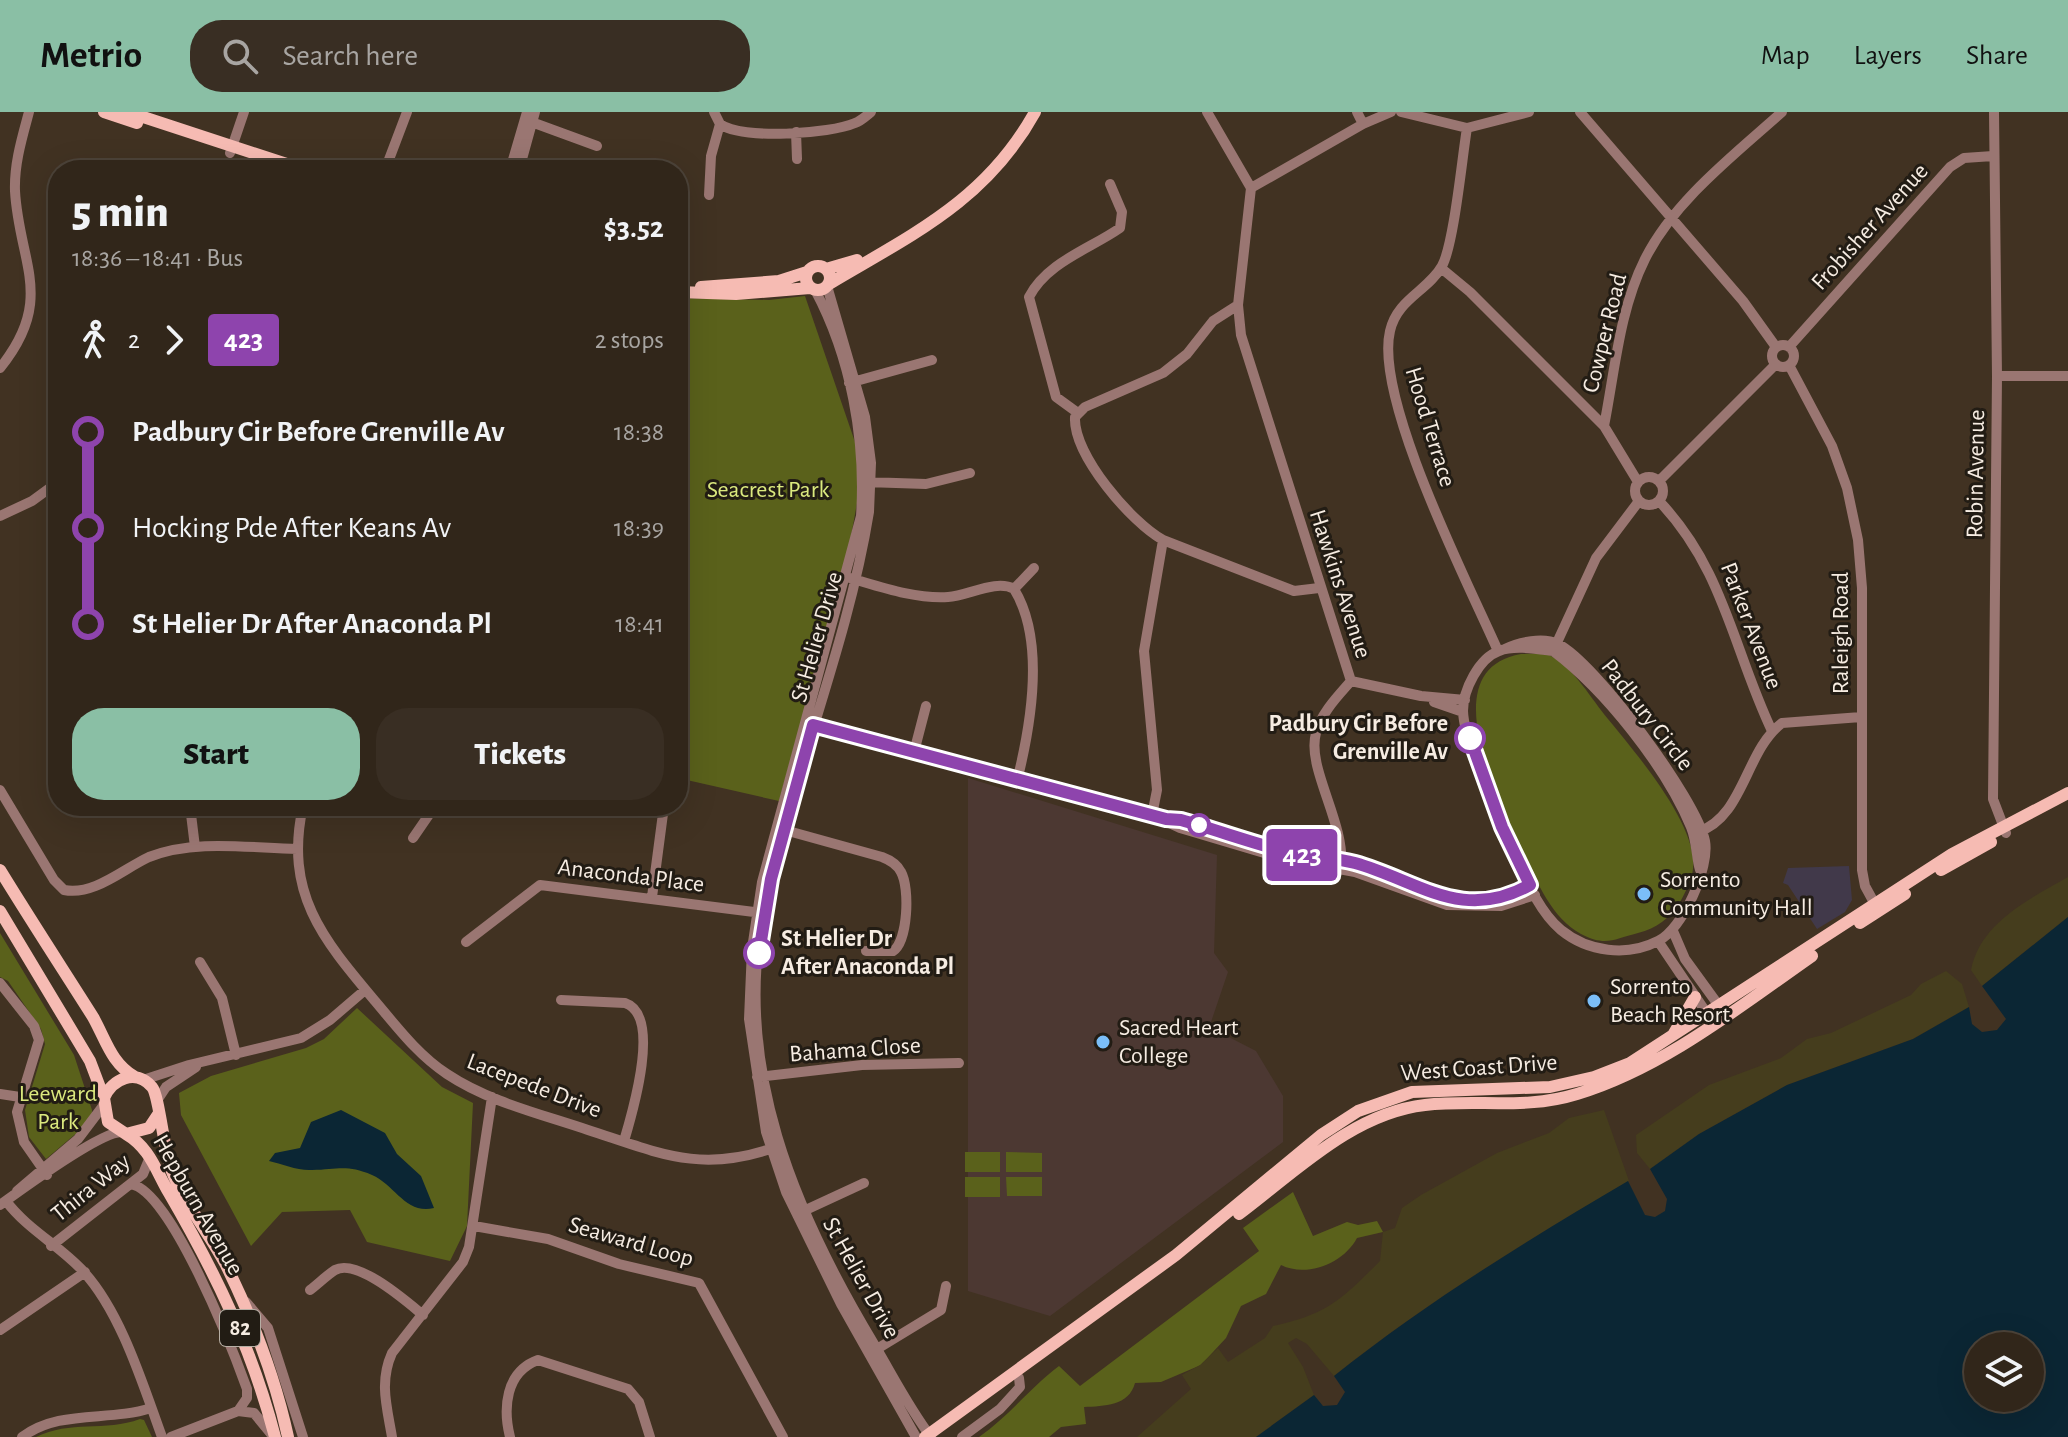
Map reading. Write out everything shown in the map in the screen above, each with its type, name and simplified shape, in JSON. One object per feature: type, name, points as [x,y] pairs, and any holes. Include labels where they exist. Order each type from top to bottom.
[{"type":"main road","points":[[104,112],[270,160]]},
{"type":"main road","points":[[128,112],[257,160]]},
{"type":"main road","points":[[688,286],[768,282],[807,272],[814,267],[826,269],[846,264],[874,251],[940,210],[984,169],[1026,112]]},
{"type":"main road","points":[[688,292],[736,294],[820,287],[912,239],[950,212],[993,171],[1035,112]]},
{"type":"main road","points":[[820,287],[826,269]]},
{"type":"main road","points":[[807,272],[820,287]]},
{"type":"main road","name":"West Coast Drive","points":[[928,1436],[1019,1378],[1325,1149],[1370,1120],[1430,1104],[1518,1105],[1566,1097],[1629,1074],[1877,908],[2068,793]]},
{"type":"main road","name":"West Coast Drive","points":[[2004,830],[2068,801]]},
{"type":"main road","name":"82","points":[[0,870],[94,1019],[109,1052],[125,1071],[153,1088],[158,1106]]},
{"type":"main road","name":"82","points":[[0,911],[84,1051],[108,1122],[124,1133]]},
{"type":"main road","points":[[1672,1038],[1695,997]]},
{"type":"main road","name":"West Coast Drive","points":[[928,1436],[1176,1255],[1321,1135],[1358,1111],[1412,1092],[1529,1090],[1569,1084],[1630,1063],[1710,1019]]},
{"type":"main road","points":[[103,1102],[119,1080],[140,1079]]},
{"type":"main road","points":[[124,1133],[149,1128],[158,1106]]},
{"type":"main road","name":"Hepburn Avenue","points":[[158,1106],[172,1172],[239,1294],[270,1368],[288,1437]]},
{"type":"main road","name":"Hepburn Avenue","points":[[124,1133],[150,1157],[235,1315],[253,1360],[274,1437]]},
{"type":"street","points":[[0,368],[19,339],[29,304],[31,267],[15,191],[17,161],[29,112]]},
{"type":"street","points":[[231,149],[244,112]]},
{"type":"street","points":[[390,160],[407,112]]},
{"type":"street","points":[[714,112],[720,124],[735,132],[796,132],[856,123],[871,112]]},
{"type":"street","points":[[1207,112],[1251,188],[1363,124],[1391,112]]},
{"type":"street","points":[[1357,112],[1363,124]]},
{"type":"street","points":[[1401,112],[1467,128],[1529,112]]},
{"type":"street","points":[[1580,112],[1743,301],[1776,347]]},
{"type":"street","name":"Cowper Road","points":[[1604,426],[1625,317],[1644,261],[1671,218],[1782,112]]},
{"type":"street","name":"Robin Avenue","points":[[1994,112],[1997,376],[1993,799],[2004,830]]},
{"type":"street","points":[[530,116],[597,146]]},
{"type":"street","points":[[514,160],[530,116]]},
{"type":"street","points":[[521,160],[530,116]]},
{"type":"street","points":[[709,195],[711,156],[720,124]]},
{"type":"street","points":[[1467,128],[1441,268],[1470,292],[1604,426],[1638,482]]},
{"type":"street","points":[[796,132],[797,159]]},
{"type":"street","name":"Frobisher Avenue","points":[[1789,347],[1950,167],[1964,158],[1993,156]]},
{"type":"street","points":[[1110,184],[1122,212],[1120,228],[1079,250],[1040,281],[1029,297],[1056,397],[1076,418],[1078,436],[1097,470],[1130,515],[1163,540],[1294,591],[1319,588]]},
{"type":"street","name":"Hawkins Avenue","points":[[1251,188],[1238,305],[1241,335],[1351,681],[1328,709],[1315,740],[1317,761],[1341,834],[1341,864]]},
{"type":"street","name":"Hood Terrace","points":[[1441,268],[1408,298],[1394,317],[1388,340],[1390,371],[1423,479],[1502,650]]},
{"type":"street","name":"St Helier Drive","points":[[820,287],[869,440],[867,482],[849,578],[760,912],[749,998],[759,1077],[774,1148],[799,1213],[873,1352],[928,1436]]},
{"type":"street","points":[[1076,418],[1163,373],[1187,354],[1213,321],[1238,305]]},
{"type":"street","points":[[1659,481],[1776,364],[1789,365],[1794,356],[1789,347],[1776,347]]},
{"type":"street","points":[[1776,347],[1772,356],[1776,364]]},
{"type":"street","points":[[852,382],[932,360]]},
{"type":"street","name":"Raleigh Road","points":[[1789,365],[1832,446],[1854,517],[1861,562],[1862,870],[1865,886],[1877,908]]},
{"type":"street","points":[[1997,376],[2068,376]]},
{"type":"street","points":[[867,482],[926,484],[970,473]]},
{"type":"street","points":[[1646,477],[1659,481],[1663,490],[1659,501],[1650,505],[1639,501],[1635,492],[1638,482],[1646,477]]},
{"type":"street","points":[[1,515],[32,501],[48,489]]},
{"type":"street","points":[[1639,501],[1596,558],[1554,647],[1502,650],[1480,666],[1465,700],[1463,712],[1491,799],[1533,890],[1553,922],[1585,944],[1622,950],[1658,941],[1673,931],[1688,907],[1706,852],[1698,832],[1711,828],[1723,817],[1772,731],[1782,723],[1861,717]]},
{"type":"street","name":"Parker Avenue","points":[[1659,501],[1679,522],[1711,571],[1755,695],[1772,731]]},
{"type":"street","points":[[1152,815],[1157,790],[1144,651],[1163,540]]},
{"type":"street","points":[[1014,589],[1034,568]]},
{"type":"street","points":[[849,578],[936,597],[965,595],[1003,585],[1014,589],[1024,611],[1028,631],[1032,696],[1030,729],[1017,781]]},
{"type":"street","name":"Padbury Circle","points":[[1554,647],[1586,669],[1644,737],[1698,832]]},
{"type":"street","points":[[1351,681],[1421,696],[1465,700]]},
{"type":"street","points":[[1421,696],[1463,712]]},
{"type":"street","points":[[914,752],[926,706]]},
{"type":"street","points":[[809,724],[1152,815],[1180,828],[1268,854],[1341,864],[1421,891],[1464,900],[1511,896],[1533,890]]},
{"type":"street","points":[[0,790],[54,880],[64,890],[85,890],[151,857],[195,847],[297,849]]},
{"type":"street","points":[[191,816],[195,847]]},
{"type":"street","name":"Lacepede Drive","points":[[302,816],[297,849],[300,882],[312,918],[335,954],[365,990],[427,1059],[448,1075],[492,1097],[667,1157],[706,1162],[741,1158],[774,1148]]},
{"type":"street","points":[[413,838],[428,816]]},
{"type":"street","points":[[652,897],[663,816]]},
{"type":"street","points":[[781,829],[895,863],[901,872],[904,939],[893,951],[866,951]]},
{"type":"street","name":"Anaconda Place","points":[[466,942],[540,885],[760,912]]},
{"type":"street","points":[[1673,931],[1685,959],[1722,1011]]},
{"type":"street","points":[[1658,941],[1710,1019]]},
{"type":"street","points":[[1675,967],[1685,959]]},
{"type":"street","points":[[200,962],[222,998],[236,1055]]},
{"type":"street","points":[[0,983],[34,1026],[39,1040],[20,1097],[20,1132],[44,1172]]},
{"type":"street","points":[[140,1079],[286,1043],[316,1030],[365,990]]},
{"type":"street","points":[[561,1000],[625,1003],[631,1005],[641,1019],[639,1083],[624,1141]]},
{"type":"street","name":"Bahama Close","points":[[759,1077],[862,1065],[959,1063]]},
{"type":"street","points":[[158,1106],[166,1087],[201,1064]]},
{"type":"street","points":[[0,1094],[20,1097]]},
{"type":"street","points":[[392,1437],[383,1381],[386,1367],[392,1353],[463,1262],[474,1226],[492,1097]]},
{"type":"street","points":[[44,1172],[78,1139],[103,1102]]},
{"type":"street","points":[[124,1133],[101,1138],[44,1172],[6,1200],[51,1246],[85,1272],[122,1336],[162,1437]]},
{"type":"street","name":"Thira Way","points":[[51,1246],[146,1171],[150,1157]]},
{"type":"street","points":[[799,1213],[864,1183]]},
{"type":"street","points":[[130,1184],[143,1186],[148,1191],[209,1294],[247,1389],[247,1398],[238,1411]]},
{"type":"street","name":"Seaward Loop","points":[[474,1226],[548,1239],[619,1264],[699,1283],[783,1437]]},
{"type":"street","points":[[310,1290],[335,1270],[349,1267],[362,1271],[423,1315]]},
{"type":"street","points":[[0,1330],[85,1272]]},
{"type":"street","points":[[873,1352],[941,1310],[946,1286]]},
{"type":"street","points":[[239,1294],[268,1328],[303,1437]]},
{"type":"street","points":[[510,1437],[504,1414],[508,1392],[525,1368],[538,1360],[628,1389],[639,1402],[650,1437]]},
{"type":"street","points":[[962,1437],[1000,1409],[1020,1387],[1019,1378]]},
{"type":"street","points":[[22,1437],[38,1427],[63,1420],[117,1418],[151,1408]]},
{"type":"street","points":[[171,1437],[238,1411],[254,1413],[274,1437]]},
{"type":"shaded area","name":"Sacred Heart College","points":[[968,778],[1217,855],[1214,953],[1228,972],[1211,1022],[1221,1033],[1256,1051],[1283,1096],[1283,1142],[1050,1316],[968,1291]]},
{"type":"shaded area","points":[[1849,866],[1852,900],[1845,912],[1817,929],[1788,885],[1783,883],[1788,868]]},
{"type":"green space","name":"Seacrest Park","points":[[805,296],[856,445],[859,492],[848,553],[779,801],[688,780],[688,298],[769,300]]},
{"type":"green space","points":[[1521,654],[1551,656],[1575,676],[1648,769],[1686,832],[1692,852],[1690,881],[1671,913],[1651,928],[1610,941],[1590,938],[1559,916],[1536,879],[1486,764],[1476,707],[1481,683],[1495,664]]},
{"type":"green space","name":"Leeward Park","points":[[0,933],[74,1055],[92,1110],[92,1120],[46,1159],[29,1137],[25,1110],[45,1044],[41,1029],[8,981],[0,977]]},
{"type":"green space","points":[[357,1008],[442,1087],[473,1103],[467,1226],[450,1261],[367,1242],[350,1210],[282,1212],[251,1246],[181,1115],[179,1093],[211,1076],[306,1048],[324,1039]]},
{"type":"green space","points":[[965,1152],[1000,1152],[1000,1172],[965,1172]]},
{"type":"green space","points":[[1006,1152],[1042,1153],[1042,1172],[1006,1172]]},
{"type":"green space","points":[[965,1177],[1000,1177],[1000,1197],[965,1197]]},
{"type":"green space","points":[[1006,1177],[1042,1177],[1042,1196],[1007,1196]]},
{"type":"green space","points":[[1293,1192],[1313,1236],[1347,1222],[1358,1225],[1377,1221],[1383,1232],[1357,1238],[1343,1255],[1324,1266],[1302,1270],[1281,1265],[1266,1294],[1241,1306],[1226,1338],[1201,1365],[1161,1382],[1135,1383],[1127,1396],[1115,1403],[1084,1407],[1086,1424],[1061,1427],[1049,1437],[979,1437],[1059,1366],[1080,1386],[1259,1251],[1243,1228]]},
{"type":"green space","points":[[144,1420],[152,1437],[36,1437],[62,1429],[114,1425]]},
{"type":"sand","points":[[2068,877],[2068,917],[1982,986],[1971,970],[1984,939],[2008,914]]},
{"type":"sand","points":[[1946,971],[1962,984],[1969,1007],[1913,1039],[1787,1085],[1699,1134],[1650,1169],[1637,1153],[1636,1135],[1709,1085],[1781,1058],[1807,1039],[1831,1033],[1911,995],[1921,984]]},
{"type":"sand","points":[[1604,1110],[1629,1181],[1478,1273],[1334,1376],[1307,1344],[1296,1338],[1288,1343],[1303,1367],[1314,1395],[1256,1437],[1137,1437],[1191,1389],[1182,1375],[1200,1365],[1218,1348],[1228,1362],[1265,1338],[1273,1326],[1307,1316],[1344,1296],[1380,1261],[1383,1232],[1395,1228],[1402,1208],[1497,1153],[1549,1133],[1569,1118]]},
{"type":"water","points":[[2068,917],[2068,1437],[1256,1437],[1314,1395],[1323,1406],[1337,1405],[1345,1392],[1334,1376],[1369,1349],[1478,1273],[1628,1181],[1645,1215],[1655,1217],[1665,1211],[1667,1199],[1650,1169],[1699,1134],[1787,1085],[1913,1039],[1969,1007],[1972,1024],[1982,1032],[1997,1030],[2006,1019],[1982,986]]},
{"type":"water","points":[[341,1110],[385,1133],[397,1154],[421,1176],[434,1208],[424,1209],[408,1203],[380,1180],[363,1172],[301,1169],[269,1161],[275,1153],[300,1148],[311,1122]]},
{"type":"bus line","name":"423","points":[[759,953],[763,913],[771,879],[813,725],[1017,781],[1166,819],[1181,820],[1286,852],[1357,864],[1438,896],[1479,901],[1500,899],[1530,885],[1502,827],[1470,738]]},
{"type":"place","name":"Padbury Cir Before Grenville Av","points":[[1470,738]]},
{"type":"place","name":"Sorrento Community Hall","points":[[1644,894]]},
{"type":"place","name":"St Helier Dr After Anaconda Pl","points":[[759,953]]},
{"type":"place","name":"Sorrento Beach Resort","points":[[1594,1001]]},
{"type":"place","name":"Sacred Heart College","points":[[1103,1042]]}]
